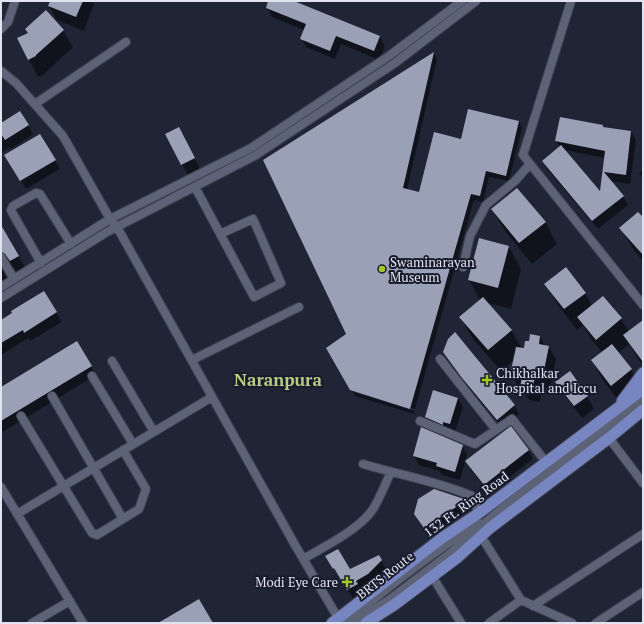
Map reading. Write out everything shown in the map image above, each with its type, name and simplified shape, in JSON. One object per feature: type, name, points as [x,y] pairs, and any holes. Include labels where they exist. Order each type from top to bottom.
[{"type":"main road","points":[[617,408],[643,373]]},
{"type":"main road","points":[[617,408],[643,389]]},
{"type":"main road","name":"132 Ft. Ring Road","points":[[338,622],[442,538],[479,513],[617,408]]},
{"type":"main road","points":[[366,623],[394,605],[458,557],[481,536],[641,414]]},
{"type":"street","points":[[1,29],[8,22],[15,1]]},
{"type":"street","points":[[1,287],[110,220],[251,148],[389,56],[462,1]]},
{"type":"street","points":[[1,298],[117,227],[256,155],[394,63],[476,1]]},
{"type":"street","points":[[571,1],[523,155],[643,305]]},
{"type":"street","points":[[35,104],[126,42]]},
{"type":"street","points":[[1,72],[16,84],[63,136],[110,220],[117,227],[338,622]]},
{"type":"street","points":[[463,267],[470,236],[486,205],[515,181],[530,164]]},
{"type":"street","points":[[195,187],[220,234],[254,297],[281,283],[253,219],[220,234]]},
{"type":"street","points":[[41,262],[11,210],[13,206],[36,193],[40,194],[71,244]]},
{"type":"street","points":[[1,257],[14,279]]},
{"type":"street","points":[[192,360],[299,307]]},
{"type":"street","points":[[440,358],[496,430]]},
{"type":"street","points":[[112,361],[154,432]]},
{"type":"street","points":[[92,376],[133,444]]},
{"type":"street","points":[[52,396],[123,519]]},
{"type":"street","points":[[17,514],[212,397]]},
{"type":"street","name":"BRTS Route","points":[[351,623],[389,600],[448,555],[501,509],[643,400]]},
{"type":"street","points":[[21,416],[92,534],[97,535],[139,509],[146,489],[123,450]]},
{"type":"street","points":[[420,422],[475,444],[512,419],[546,462]]},
{"type":"street","points":[[609,438],[643,483]]},
{"type":"street","points":[[363,464],[453,488],[472,496],[479,513]]},
{"type":"street","points":[[303,559],[361,523],[373,509],[391,472]]},
{"type":"street","points":[[1,487],[83,623]]},
{"type":"street","name":"BRTS Route","points":[[338,622],[383,591],[443,546],[501,509]]},
{"type":"street","points":[[533,606],[643,534]]},
{"type":"street","points":[[481,536],[521,600],[572,623]]},
{"type":"street","points":[[432,576],[461,623]]},
{"type":"street","points":[[596,623],[643,592]]},
{"type":"street","points":[[489,623],[521,600]]},
{"type":"street","points":[[32,623],[70,601]]},
{"type":"building","points":[[50,1],[83,1],[76,17],[48,6]]},
{"type":"building","points":[[268,1],[294,1],[380,36],[374,51],[336,36],[330,51],[300,39],[306,24],[266,8]]},
{"type":"building","points":[[46,10],[64,30],[36,56],[28,60],[17,38],[28,33],[25,29]]},
{"type":"building","name":"Swaminarayan Museum","points":[[434,52],[403,188],[419,192],[434,132],[461,139],[468,109],[519,121],[506,176],[486,171],[480,196],[471,194],[410,409],[350,390],[326,348],[346,334],[263,160]]},
{"type":"building","points":[[20,111],[29,125],[5,140],[1,134],[1,123]]},
{"type":"building","points":[[560,117],[603,125],[603,127],[631,131],[626,175],[604,172],[624,196],[592,221],[542,161],[561,145],[600,191],[605,151],[555,141]]},
{"type":"building","points":[[179,127],[195,158],[181,165],[165,134]]},
{"type":"building","points":[[40,134],[56,160],[20,181],[4,155]]},
{"type":"building","points":[[517,188],[546,222],[519,243],[491,209]]},
{"type":"building","points":[[638,212],[643,217],[643,255],[619,228]]},
{"type":"building","points":[[1,225],[19,256],[10,261],[5,254],[1,252]]},
{"type":"building","points":[[479,238],[509,246],[498,288],[468,280]]},
{"type":"building","points":[[566,267],[586,293],[564,309],[544,284]]},
{"type":"building","points":[[44,291],[57,312],[24,333],[23,330],[1,343],[1,320],[12,313],[11,311]]},
{"type":"building","points":[[603,296],[622,318],[596,340],[577,317]]},
{"type":"building","points":[[483,297],[512,330],[488,350],[459,317]]},
{"type":"building","points":[[643,320],[643,362],[623,335]]},
{"type":"building","points":[[455,332],[515,405],[497,420],[462,378],[443,352],[448,339]]},
{"type":"building","points":[[530,334],[540,336],[539,344],[549,346],[543,375],[535,374],[533,389],[520,387],[522,377],[510,375],[516,347],[524,348],[525,341],[529,341]]},
{"type":"building","points":[[77,341],[92,366],[1,421],[1,387]]},
{"type":"building","points":[[612,344],[632,369],[611,386],[591,360]]},
{"type":"building","points":[[570,371],[588,396],[574,406],[555,382]]},
{"type":"building","points":[[433,390],[458,398],[450,424],[443,422],[443,425],[425,417]]},
{"type":"building","points":[[511,426],[529,450],[484,485],[465,461]]},
{"type":"building","points":[[421,427],[463,445],[455,472],[436,466],[437,463],[413,456]]},
{"type":"building","points":[[434,489],[467,500],[424,528],[414,514],[418,499]]},
{"type":"building","points":[[338,549],[350,569],[379,555],[382,560],[368,574],[356,581],[358,584],[347,590],[325,556]]},
{"type":"building","points":[[199,599],[213,623],[158,623]]},
{"type":"place","name":"Swaminarayan Museum","points":[[382,269]]},
{"type":"place","name":"Chikhalkar Hospital and Iccu","points":[[487,380]]},
{"type":"place","name":"Modi Eye Care","points":[[347,582]]},
{"type":"district","name":"Naranpura","points":[[278,380]]}]
